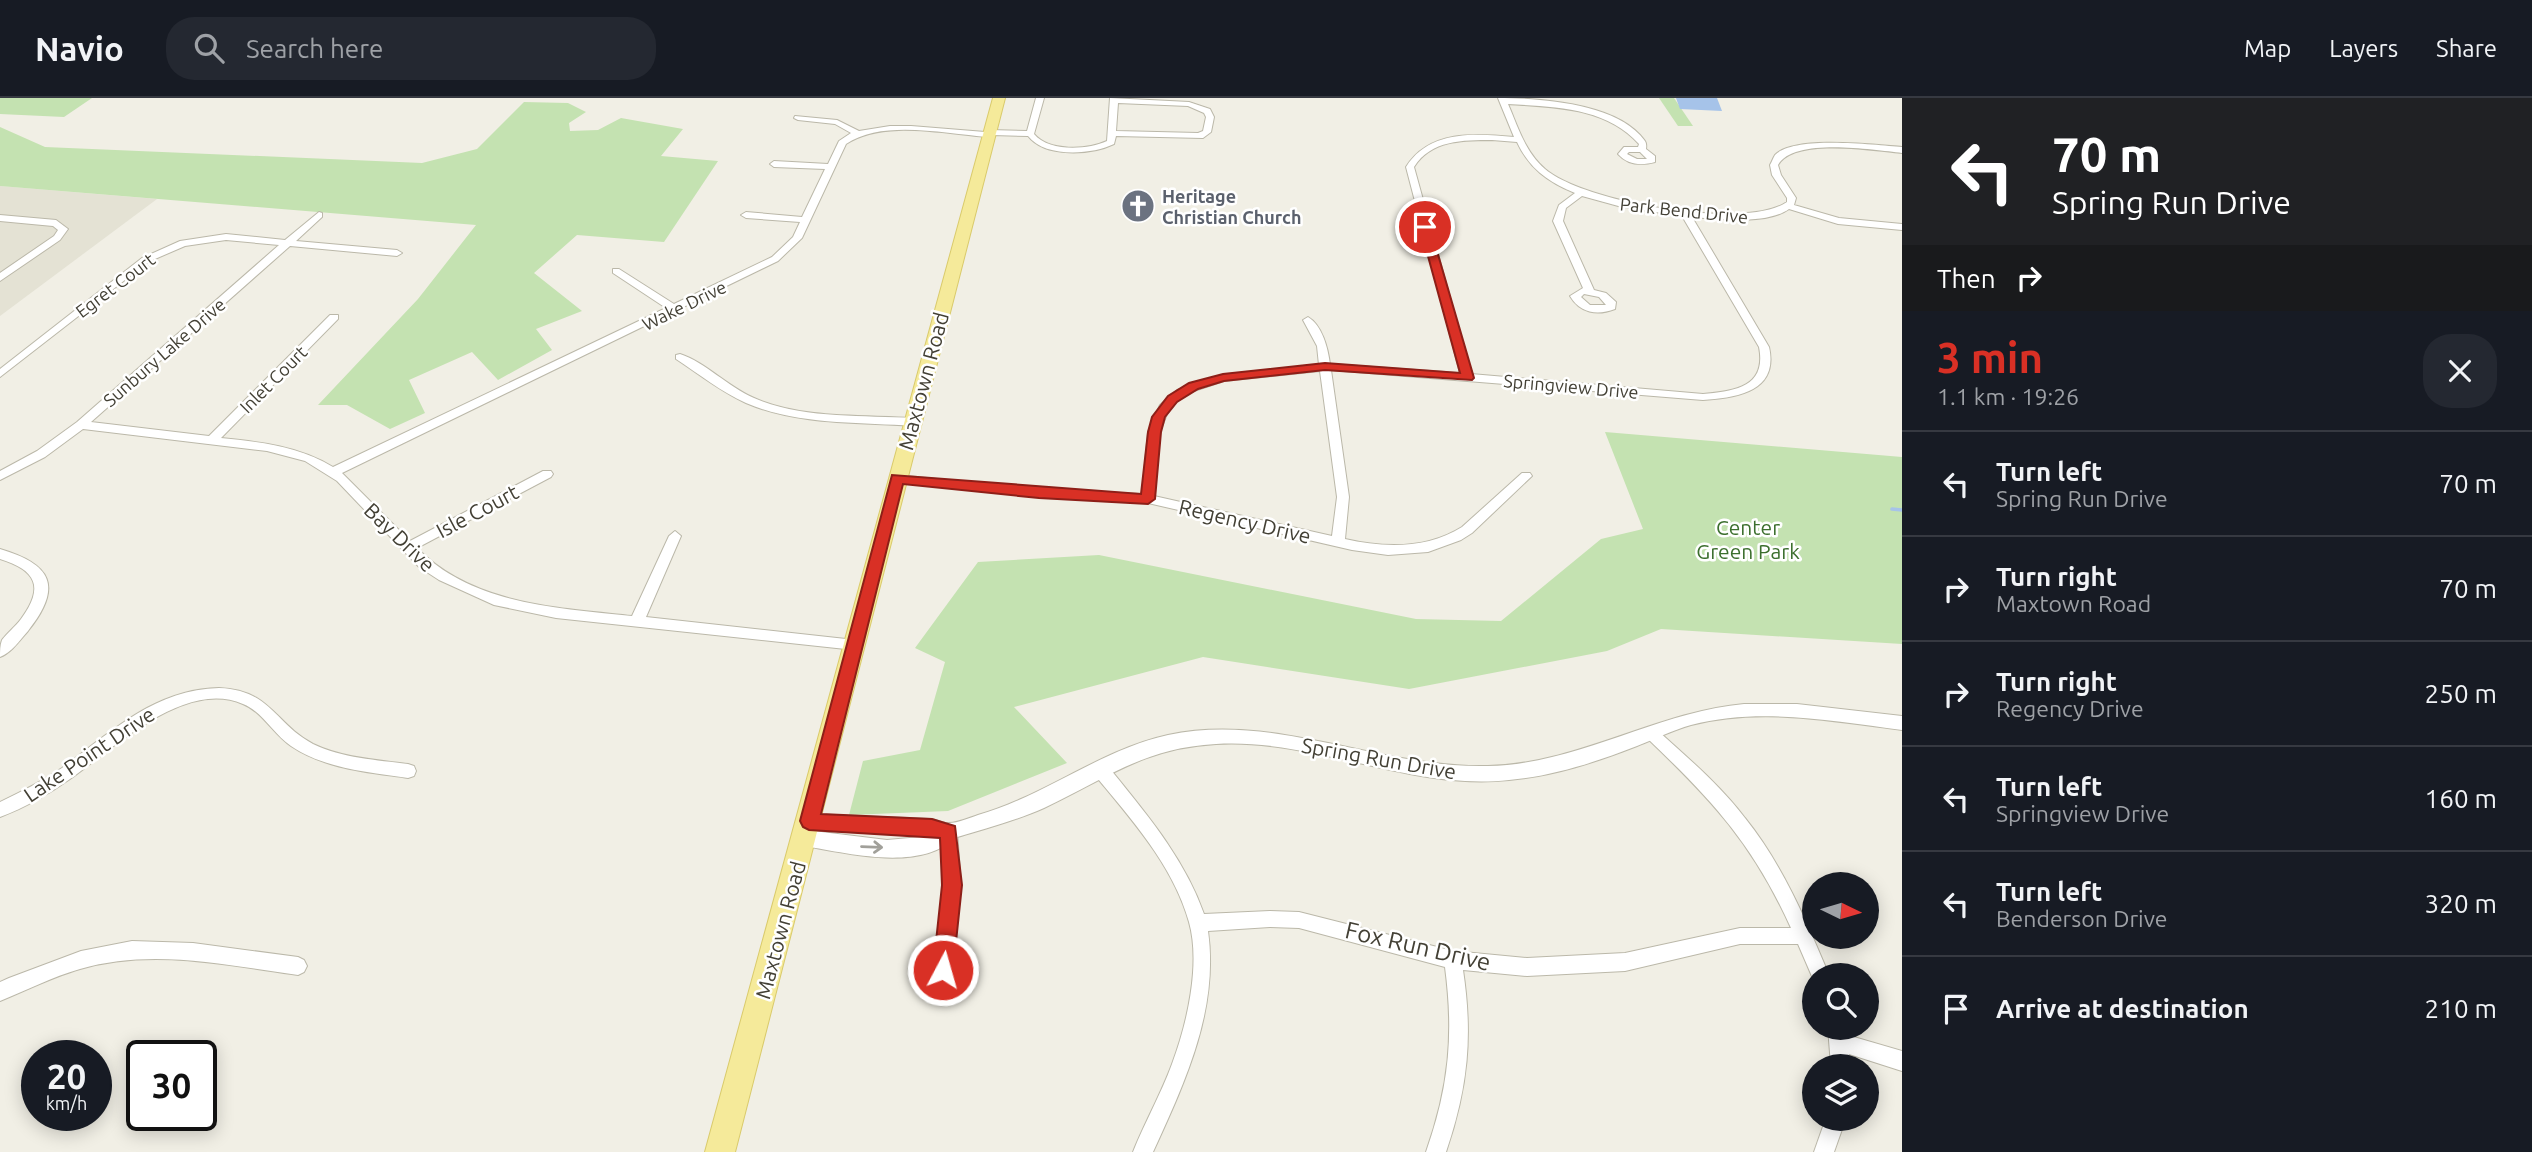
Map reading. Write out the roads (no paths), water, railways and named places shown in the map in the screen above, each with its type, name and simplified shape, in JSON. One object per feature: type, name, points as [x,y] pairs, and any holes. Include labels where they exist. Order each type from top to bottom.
[{"type":"main road","name":"Maxtown Road","points":[[720,1152],[999,98]]},
{"type":"street","points":[[1030,134],[1040,98]]},
{"type":"street","points":[[797,118],[837,122],[857,133],[885,128],[1030,134],[1046,146],[1095,149],[1111,142],[1111,133],[1114,99],[1189,104],[1208,111],[1210,117],[1207,132],[1200,136],[1111,133]]},
{"type":"street","points":[[1503,100],[1560,106],[1592,113],[1634,133],[1643,144],[1642,150]]},
{"type":"street","name":"Park Bend Drive","points":[[1503,100],[1529,157],[1543,172],[1581,192],[1625,205],[1685,213],[1761,217],[1779,214],[1790,207]]},
{"type":"street","name":"Wake Drive","points":[[333,472],[775,259],[797,238],[842,143],[857,133]]},
{"type":"street","points":[[1467,378],[1410,167],[1421,152],[1444,142],[1476,138],[1520,140]]},
{"type":"street","points":[[1902,150],[1819,146],[1798,148],[1782,154],[1774,163],[1774,169],[1790,194],[1790,207],[1838,221],[1902,227]]},
{"type":"street","points":[[774,164],[830,167]]},
{"type":"street","points":[[1581,192],[1562,207],[1558,221],[1589,291]]},
{"type":"street","name":"Springview Drive","points":[[1148,499],[1155,426],[1164,408],[1172,399],[1194,386],[1223,378],[1325,366],[1703,397],[1735,394],[1757,383],[1768,364],[1764,348],[1685,213]]},
{"type":"street","name":"Sunbury Lake Drive","points":[[0,476],[41,454],[81,425],[319,215]]},
{"type":"street","points":[[747,215],[806,220]]},
{"type":"street","points":[[0,218],[56,223],[63,229],[57,238],[0,278]]},
{"type":"street","name":"Egret Court","points":[[0,373],[159,252],[183,243],[214,237],[397,253]]},
{"type":"street","points":[[617,271],[675,309]]},
{"type":"street","name":"Inlet Court","points":[[212,440],[334,317]]},
{"type":"street","points":[[1308,320],[1322,346],[1343,497],[1338,541]]},
{"type":"street","points":[[680,357],[741,397],[764,406],[790,411],[912,422]]},
{"type":"street","name":"Bay Drive","points":[[81,425],[297,453],[333,472],[407,548],[444,578],[494,600],[540,610],[855,645]]},
{"type":"street","name":"Isle Court","points":[[407,548],[547,474]]},
{"type":"street","name":"Regency Drive","points":[[897,479],[1039,493],[1148,499],[1388,550],[1443,543],[1467,530],[1526,476]]},
{"type":"street","points":[[637,621],[675,536]]},
{"type":"street","points":[[0,554],[22,559],[32,565],[41,579],[42,590],[33,615],[0,651]]},
{"type":"street","name":"Lake Point Drive","points":[[0,810],[65,773],[133,721],[173,702],[207,694],[225,694],[249,699],[261,706],[296,741],[327,756],[351,763],[408,771]]},
{"type":"street","name":"Spring Run Drive","points":[[807,830],[842,845],[897,847],[935,843],[949,832],[1003,816],[1142,751],[1168,743],[1225,736],[1289,743],[1416,769],[1487,774],[1548,767],[1583,758],[1692,719],[1750,709],[1902,723]]},
{"type":"street","points":[[1652,734],[1717,797],[1747,832],[1802,936]]},
{"type":"street","points":[[1100,769],[1159,844],[1181,882],[1198,923],[1200,991],[1194,1028],[1183,1064],[1143,1152]]},
{"type":"street","points":[[943,970],[952,885],[949,832]]},
{"type":"street","name":"Fox Run Drive","points":[[1198,923],[1300,920],[1453,960],[1527,967],[1601,965],[1661,956],[1740,936],[1802,936]]},
{"type":"street","points":[[0,992],[66,964],[100,954],[133,950],[160,949],[298,966]]},
{"type":"street","points":[[1436,1152],[1451,1108],[1459,1071],[1461,1034],[1453,960]]},
{"type":"street","points":[[1851,1040],[1902,1061]]},
{"type":"street","points":[[1824,1152],[1831,1131]]},
{"type":"water","points":[[1676,98],[1717,98],[1722,111],[1680,109]]},
{"type":"waterway","points":[[1892,509],[1902,510]]},
{"type":"place","name":"Heritage Christian Church","points":[[1138,206]]},
{"type":"park label","name":"Center Green Park","points":[[1748,539]]}]
